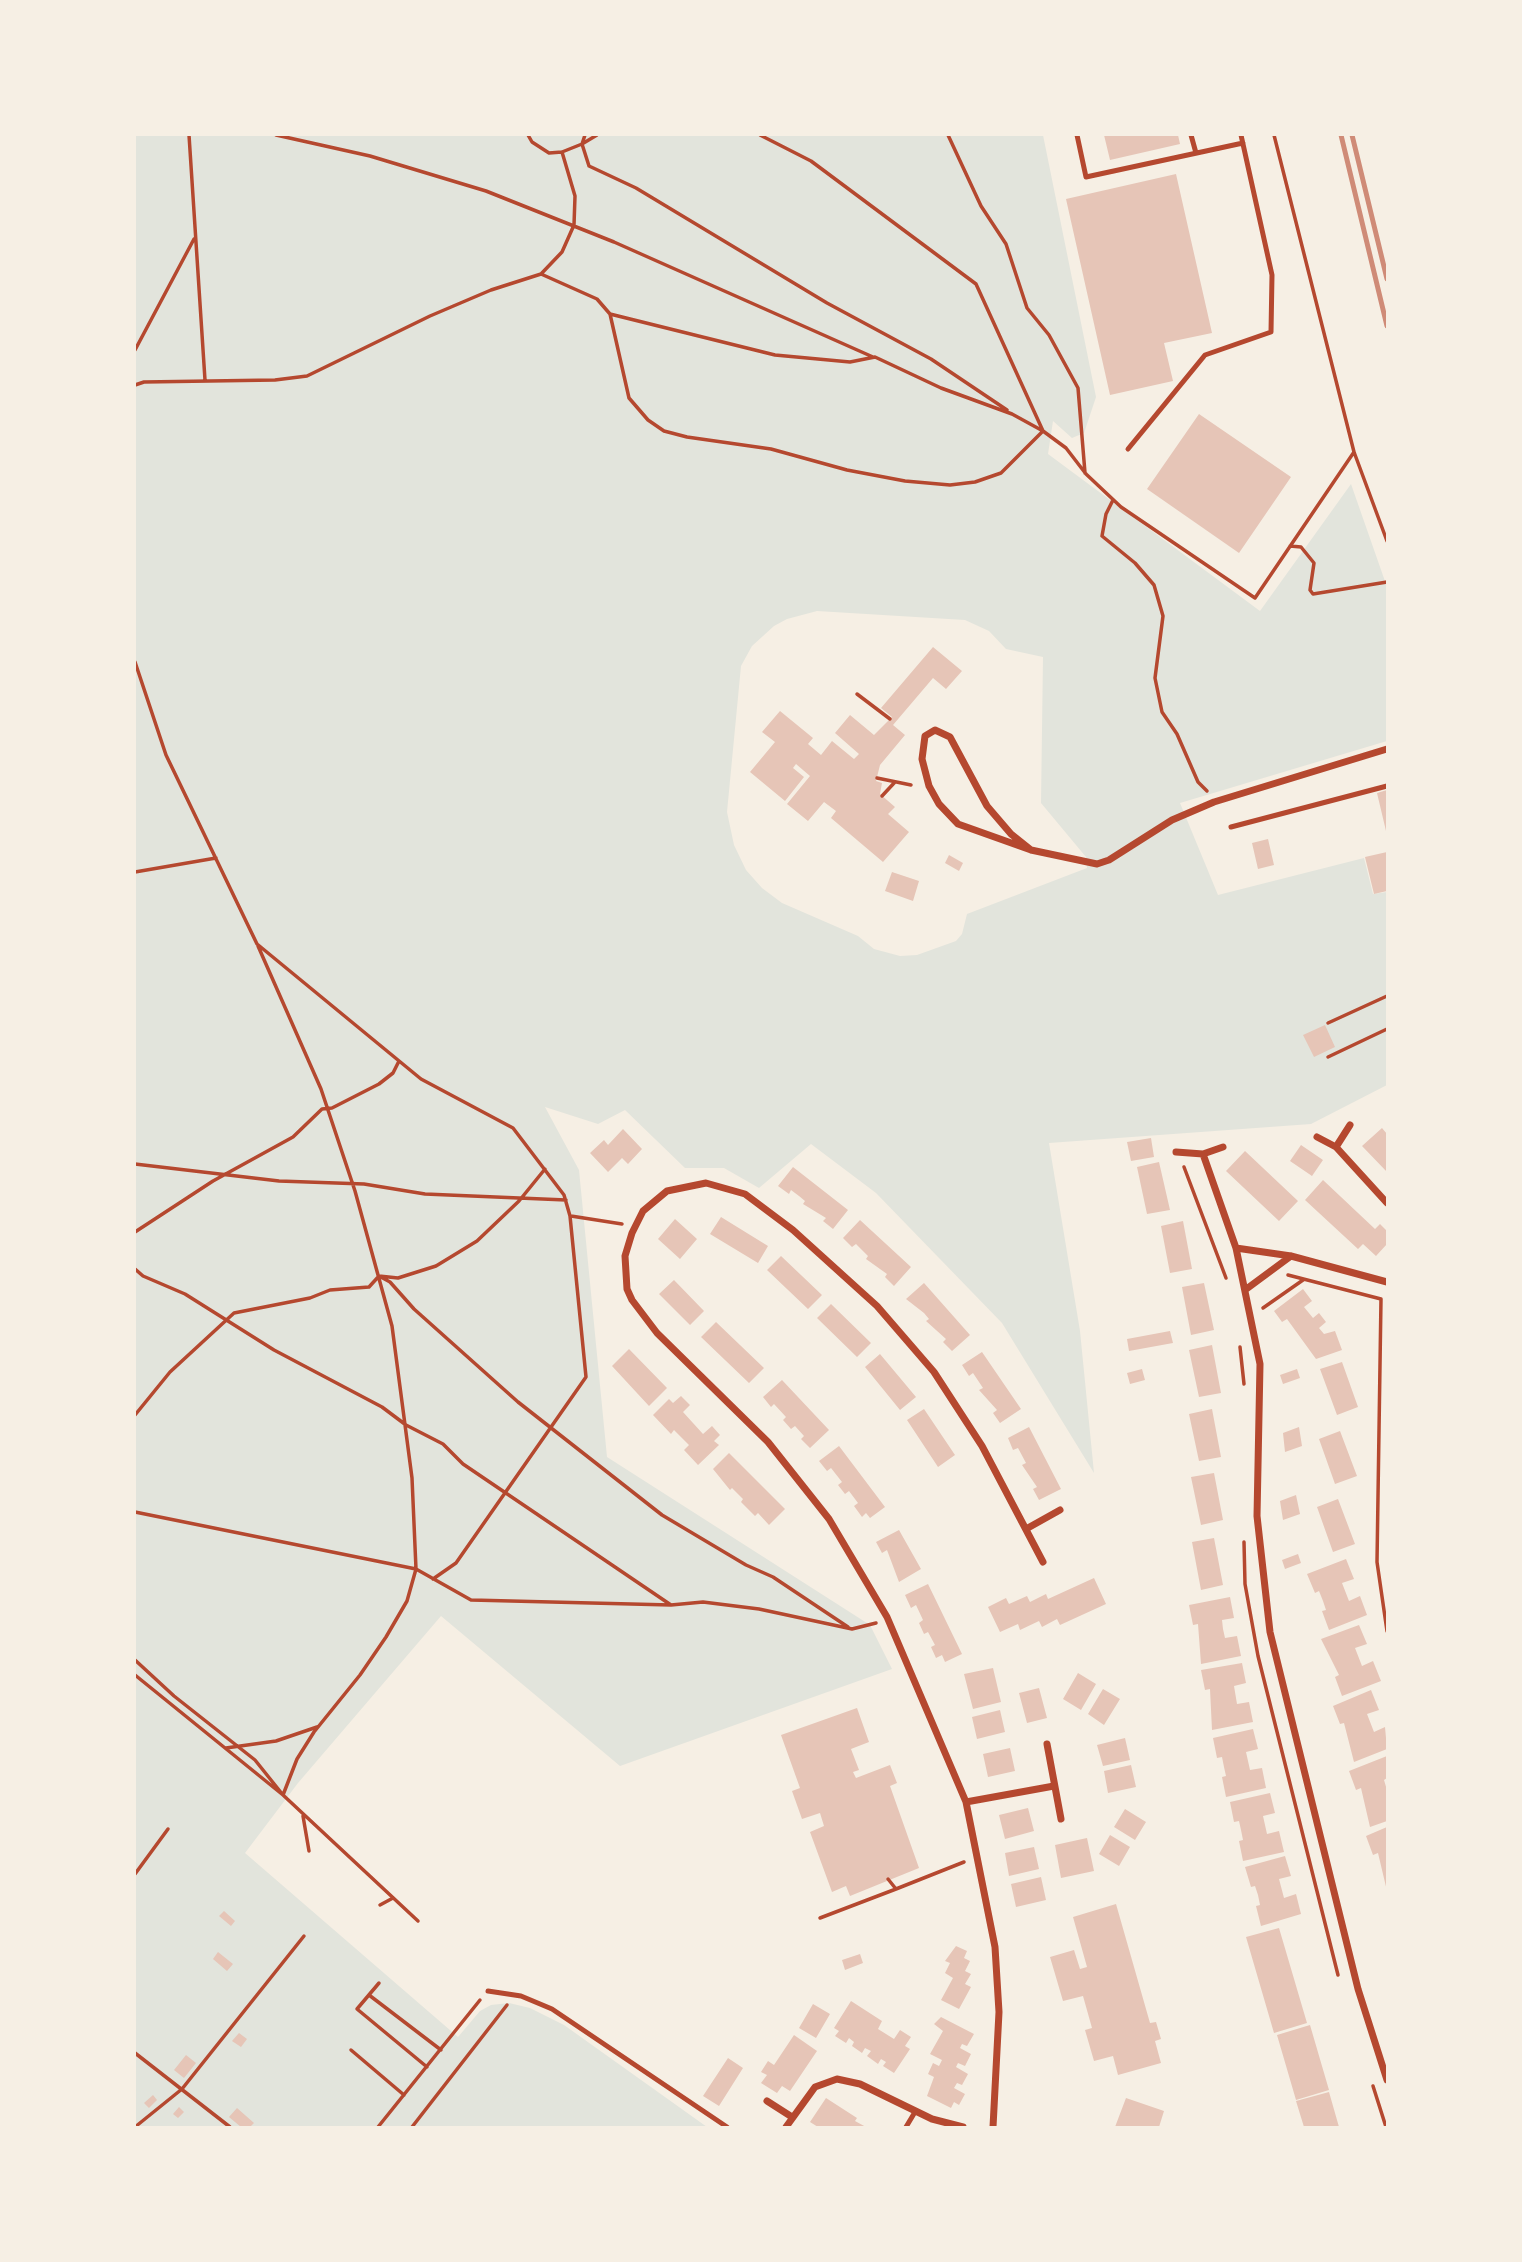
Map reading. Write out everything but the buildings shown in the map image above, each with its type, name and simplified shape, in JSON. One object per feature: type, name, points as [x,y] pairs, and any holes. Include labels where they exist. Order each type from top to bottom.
[{"type":"street","points":[[1031,850],[1011,834],[987,806],[948,735],[936,730],[925,736],[922,750],[926,778],[934,796],[949,816],[966,829],[1031,850],[1102,864],[1172,820],[1214,802],[1387,748]]},
{"type":"street","points":[[1336,1147],[1350,1125]]},
{"type":"street","points":[[1317,1137],[1336,1147],[1387,1203]]},
{"type":"street","points":[[1176,1152],[1203,1154],[1223,1147]]},
{"type":"street","points":[[1203,1154],[1236,1248],[1260,1364],[1257,1516],[1270,1632],[1358,1989],[1387,2080]]},
{"type":"street","points":[[993,2127],[998,1987],[995,1947],[967,1802],[887,1617],[829,1518],[768,1441],[640,1312],[627,1289],[627,1245],[635,1226],[658,1196],[692,1184],[728,1186],[764,1206],[846,1278],[907,1337],[982,1446],[1043,1562]]},
{"type":"street","points":[[1236,1248],[1291,1256],[1387,1282]]},
{"type":"street","points":[[1245,1290],[1291,1256]]},
{"type":"street","points":[[1026,1529],[1060,1510]]},
{"type":"street","points":[[1047,1744],[1061,1819]]},
{"type":"street","points":[[967,1802],[1054,1786]]},
{"type":"street","points":[[786,2127],[815,2087],[837,2079],[860,2084],[915,2112],[963,2127]]},
{"type":"street","points":[[767,2101],[792,2117]]},
{"type":"lane","points":[[1077,135],[1086,177],[1243,143]]},
{"type":"lane","points":[[1192,135],[1196,153]]},
{"type":"lane","points":[[1128,449],[1205,355],[1270,332],[1272,275],[1241,135]]},
{"type":"lane","points":[[1231,827],[1387,786]]},
{"type":"lane","points":[[488,1991],[512,1993],[552,2009],[727,2127]]},
{"type":"lane","points":[[906,2127],[915,2112]]},
{"type":"path","points":[[189,135],[205,380]]},
{"type":"path","points":[[276,135],[423,171],[486,191],[574,225],[941,388],[1012,414]]},
{"type":"path","points":[[528,135],[532,142],[549,153],[562,152],[597,135]]},
{"type":"path","points":[[585,135],[582,144],[590,166],[636,188],[827,303],[931,359],[1012,414],[1043,430],[1066,448],[1086,474],[1113,500],[1255,598],[1354,452]]},
{"type":"path","points":[[760,135],[811,161],[976,284],[1043,430]]},
{"type":"path","points":[[948,135],[981,206],[1006,244],[1027,308],[1049,334],[1078,388],[1086,474]]},
{"type":"path","points":[[1273,135],[1354,452],[1387,541]]},
{"type":"path","points":[[135,385],[205,380],[275,380],[307,376],[443,310],[491,290],[541,274],[562,252],[574,225],[575,196],[562,152]]},
{"type":"path","points":[[135,350],[195,237]]},
{"type":"path","points":[[541,274],[597,299],[610,314],[629,398],[648,421],[664,431],[771,449],[859,472],[950,485],[975,482],[1001,472],[1043,430]]},
{"type":"path","points":[[610,314],[775,355],[850,362],[875,357]]},
{"type":"path","points":[[1113,500],[1106,514],[1102,536],[1135,563],[1154,585],[1163,616],[1155,678],[1162,712],[1177,734],[1198,782],[1214,802]]},
{"type":"path","points":[[1290,546],[1301,547],[1314,563],[1310,590],[1313,594],[1387,582]]},
{"type":"path","points":[[135,662],[166,755],[297,1031],[326,1108],[353,1185],[392,1326],[406,1425],[416,1538],[416,1569],[407,1601],[386,1637],[297,1759],[282,1795]]},
{"type":"path","points":[[857,694],[890,719]]},
{"type":"path","points":[[877,778],[911,785]]},
{"type":"path","points":[[882,796],[895,782]]},
{"type":"path","points":[[135,872],[216,858]]},
{"type":"path","points":[[257,944],[421,1079],[513,1128],[566,1200],[570,1216],[586,1377],[456,1563],[433,1579]]},
{"type":"path","points":[[1328,1023],[1387,996]]},
{"type":"path","points":[[1328,1057],[1387,1028]]},
{"type":"path","points":[[135,1232],[304,1129],[326,1108],[332,1108],[380,1084],[393,1073],[399,1061]]},
{"type":"path","points":[[135,1164],[439,1195],[566,1200]]},
{"type":"path","points":[[135,1415],[170,1372],[234,1312],[310,1298],[330,1290],[369,1287],[379,1276],[413,1275],[451,1259],[477,1241],[520,1199],[545,1169]]},
{"type":"path","points":[[570,1216],[635,1226]]},
{"type":"path","points":[[135,1269],[144,1276],[185,1294],[225,1321],[382,1407],[406,1425],[443,1444],[463,1464],[671,1605]]},
{"type":"path","points":[[1281,1273],[1381,1299],[1377,1562],[1387,1630]]},
{"type":"path","points":[[379,1276],[390,1282],[414,1310],[549,1428],[662,1515],[746,1565],[773,1577],[849,1629]]},
{"type":"path","points":[[1264,1298],[1262,1309],[1304,1279]]},
{"type":"path","points":[[135,1512],[416,1569],[471,1600],[671,1605],[703,1602],[759,1609],[849,1629],[867,1627],[887,1617]]},
{"type":"path","points":[[135,1660],[174,1696],[255,1760],[282,1795]]},
{"type":"path","points":[[135,1675],[282,1795],[418,1922]]},
{"type":"path","points":[[225,1748],[276,1741],[319,1727]]},
{"type":"path","points":[[302,1813],[309,1851]]},
{"type":"path","points":[[135,1874],[168,1829]]},
{"type":"path","points":[[820,1918],[979,1856]]},
{"type":"path","points":[[888,1878],[897,1889]]},
{"type":"path","points":[[380,1905],[393,1898]]},
{"type":"path","points":[[135,2127],[182,2089],[304,1936]]},
{"type":"path","points":[[379,1983],[357,2009],[427,2067]]},
{"type":"path","points":[[378,2127],[488,1991]]},
{"type":"path","points":[[412,2127],[509,2003],[512,1993]]},
{"type":"path","points":[[369,1995],[441,2050]]},
{"type":"path","points":[[351,2050],[404,2095]]},
{"type":"path","points":[[135,2053],[230,2127]]},
{"type":"shaded area","points":[[135,135],[1043,135],[1096,397],[1084,433],[1072,438],[1053,421],[1048,454],[1260,611],[1351,484],[1387,587],[1387,741],[1180,803],[1218,895],[1364,858],[1373,894],[1387,892],[1387,1085],[1311,1124],[1049,1143],[1080,1331],[1094,1473],[1002,1323],[876,1193],[811,1144],[759,1188],[724,1168],[685,1168],[625,1110],[598,1124],[545,1107],[579,1170],[607,1457],[870,1625],[892,1669],[620,1766],[441,1616],[298,1783],[245,1853],[458,2037],[480,2011],[491,2005],[509,2003],[530,2008],[564,2025],[707,2127],[135,2127]],"holes":[[[817,611],[965,620],[989,631],[1006,649],[1043,657],[1041,803],[1086,857],[1087,868],[967,914],[962,934],[956,941],[917,955],[900,956],[874,949],[858,936],[782,903],[762,888],[746,870],[734,845],[727,812],[741,666],[752,646],[774,626],[787,619]]]},
{"type":"railway","points":[[1341,135],[1387,326]]},
{"type":"railway","points":[[1352,135],[1387,279]]}]
